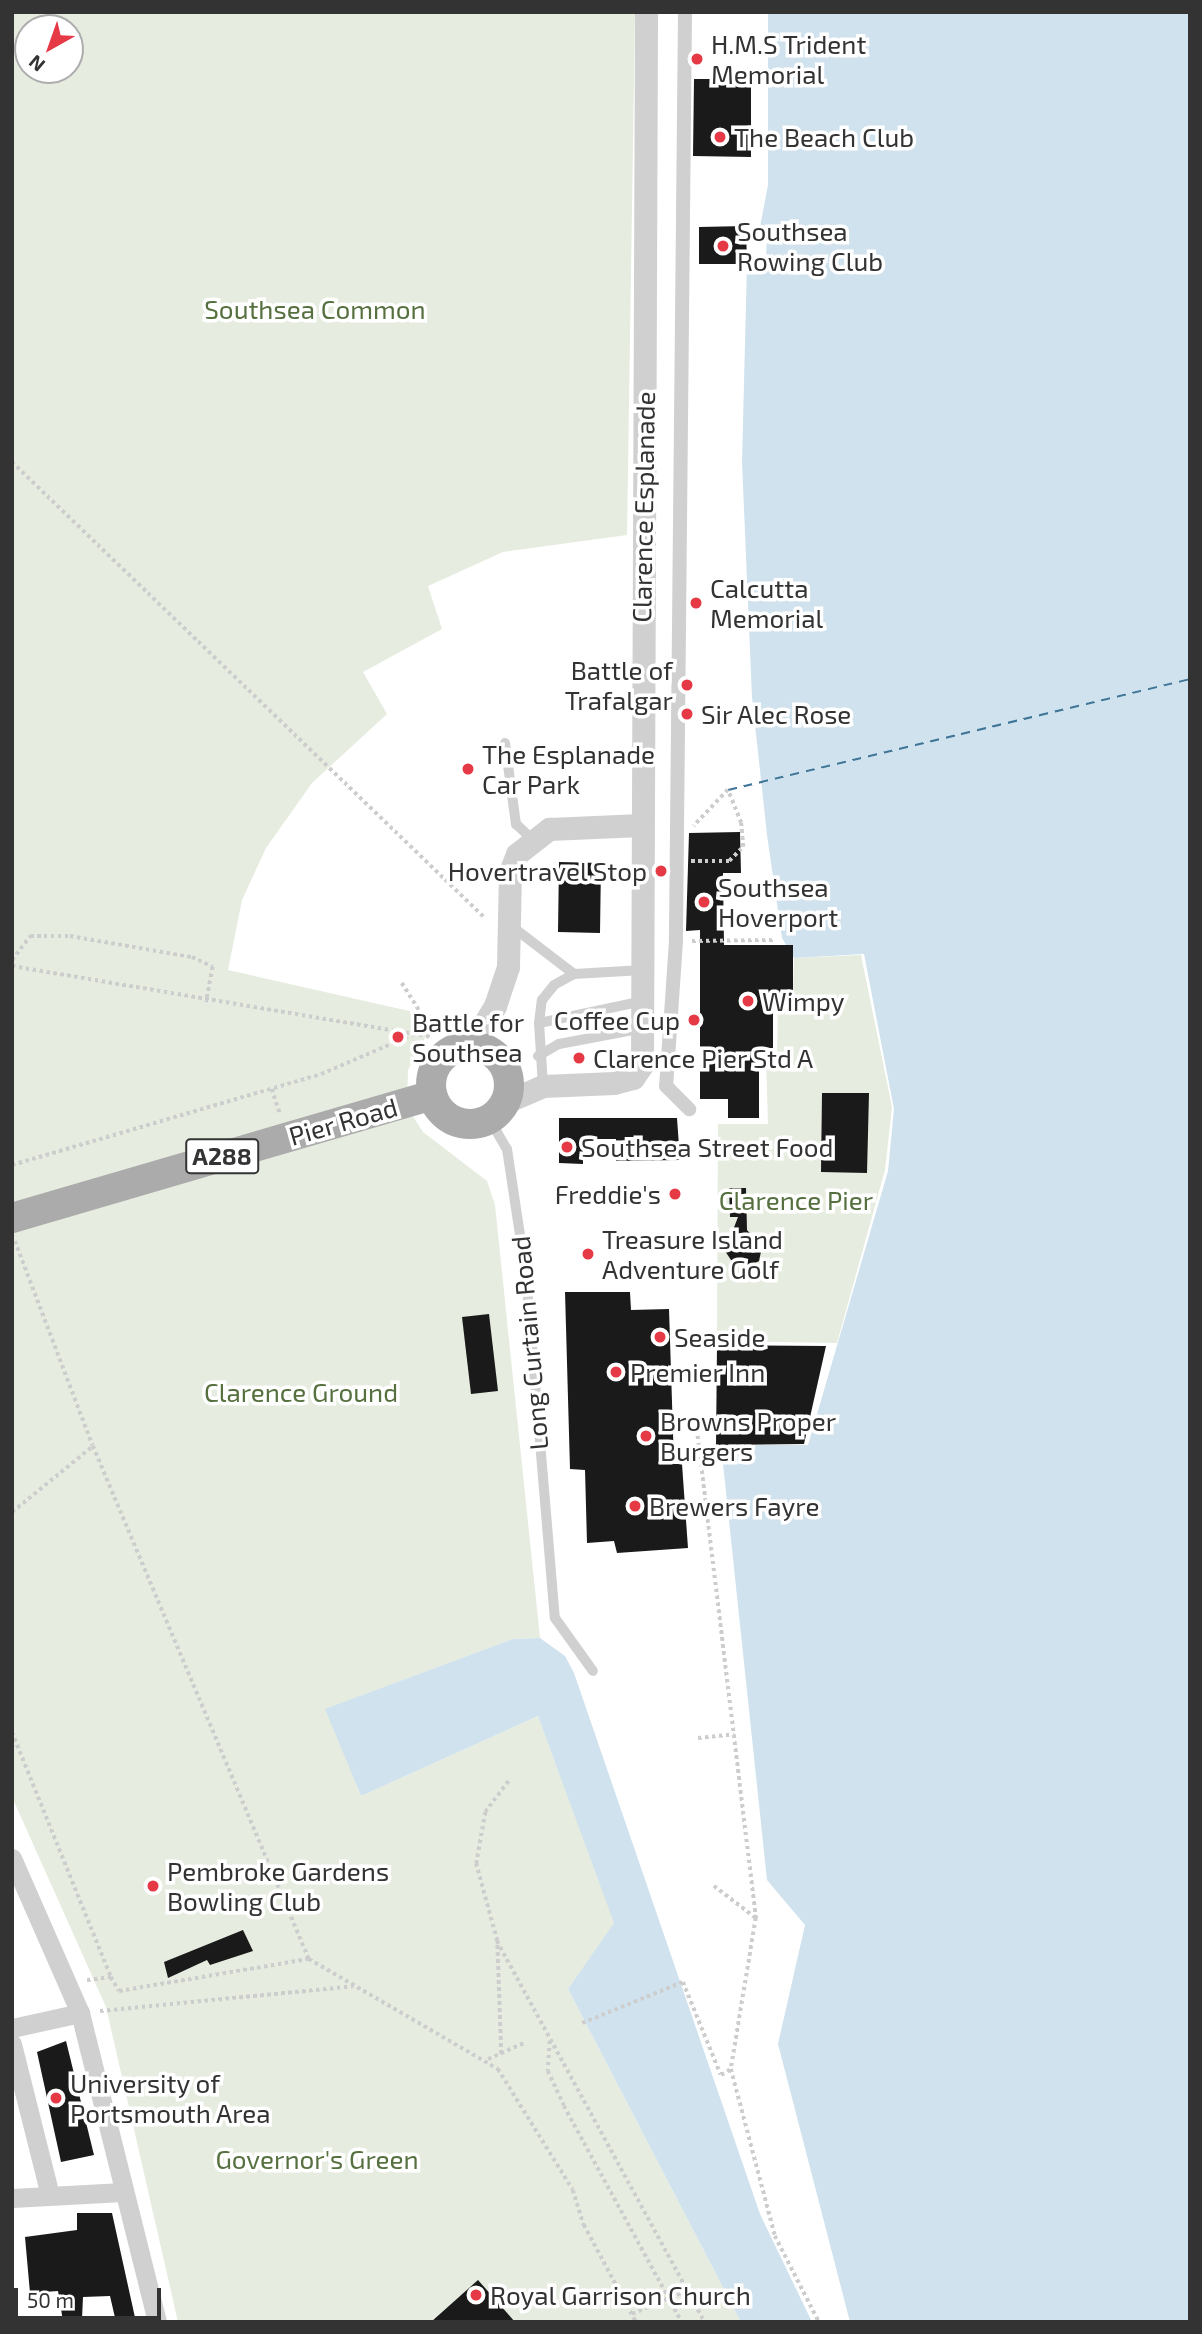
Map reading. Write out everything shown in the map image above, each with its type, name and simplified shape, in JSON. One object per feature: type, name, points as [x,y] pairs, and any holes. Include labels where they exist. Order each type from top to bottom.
[{"type":"main road","points":[[470,1046],[483,1048],[503,1064],[510,1089],[498,1111],[455,1122],[432,1095],[439,1061],[470,1046]]},
{"type":"main road","name":"Pier Road","points":[[14,1236],[432,1095]]},
{"type":"street","name":"Clarence Esplanade","points":[[498,1111],[543,1086],[633,1078],[642,1065],[646,12]]},
{"type":"street","points":[[685,12],[676,941],[666,1086],[689,1109]]},
{"type":"street","points":[[470,1046],[500,993],[508,967],[510,873],[531,838],[550,829],[641,825]]},
{"type":"street","points":[[12,1858],[80,2013],[157,2322]]},
{"type":"street","points":[[12,2028],[80,2013]]},
{"type":"street","points":[[12,2044],[50,2195]]},
{"type":"street","points":[[12,2198],[123,2192]]},
{"type":"lane","points":[[505,743],[516,824],[531,838]]},
{"type":"lane","points":[[510,925],[574,974]]},
{"type":"lane","points":[[543,1086],[538,1056],[539,1023],[542,1000],[554,985],[574,974],[644,970]]},
{"type":"lane","points":[[539,1023],[644,1001]]},
{"type":"lane","points":[[538,1056],[559,1044],[644,1028]]},
{"type":"lane","name":"Long Curtain Road","points":[[498,1111],[507,1149],[526,1275],[555,1618],[593,1671]]},
{"type":"path","points":[[12,462],[485,918]]},
{"type":"path","points":[[598,761],[621,758]]},
{"type":"path","points":[[702,818],[727,790],[741,823],[743,847],[729,861],[703,861]]},
{"type":"path","points":[[12,960],[30,936],[70,936],[192,957],[213,967],[206,1002]]},
{"type":"path","points":[[676,941],[776,940]]},
{"type":"path","points":[[12,966],[206,1002],[432,1037]]},
{"type":"path","points":[[402,983],[421,1013],[422,1035]]},
{"type":"path","points":[[12,1166],[272,1089],[414,1034]]},
{"type":"path","points":[[272,1089],[282,1119]]},
{"type":"path","points":[[14,1236],[93,1446],[309,1959],[488,2059],[573,2190],[584,2225],[636,2322]]},
{"type":"path","points":[[697,1429],[756,1918],[731,2069],[775,2236],[818,2322]]},
{"type":"path","points":[[12,1512],[93,1446]]},
{"type":"path","points":[[12,1732],[119,1991],[309,1959]]},
{"type":"path","points":[[698,1738],[734,1734]]},
{"type":"path","points":[[500,2054],[497,1941],[476,1864],[485,1812],[509,1780]]},
{"type":"path","points":[[714,1886],[756,1918]]},
{"type":"path","points":[[497,1941],[705,2322]]},
{"type":"path","points":[[68,1985],[111,1977]]},
{"type":"path","points":[[582,2023],[682,1982],[721,2075],[731,2069]]},
{"type":"path","points":[[80,2013],[355,1986]]},
{"type":"path","points":[[551,2038],[548,2071],[564,2106],[682,2322]]},
{"type":"path","points":[[488,2059],[524,2043]]},
{"type":"path","points":[[632,2314],[688,2290]]},
{"type":"green space","name":"Southsea Common","points":[[12,12],[635,12],[627,535],[503,552],[428,586],[442,629],[363,672],[387,714],[312,783],[266,848],[242,900],[228,970],[436,1017],[408,1070],[407,1107],[423,1132],[487,1181],[495,1205],[540,1638],[513,1639],[326,1709],[361,1796],[538,1716],[615,1923],[568,1989],[741,2322],[178,2322],[106,2007],[12,1797]]},
{"type":"green space","name":"Clarence Pier","points":[[861,955],[892,1107],[885,1170],[837,1343],[717,1341],[718,1124],[768,1124],[766,1060],[777,1057],[778,1007],[793,1006],[794,958]]},
{"type":"water","points":[[768,12],[1190,12],[1190,2322],[850,2322],[778,2044],[805,1925],[767,1880],[721,1445],[808,1445],[888,1171],[894,1109],[864,954],[794,958],[782,938],[767,835],[752,697],[742,462],[747,264],[766,258],[767,235],[759,232],[768,185]]},
{"type":"water","points":[[540,1638],[565,1656],[574,1673],[760,2214],[812,2322],[741,2322],[568,1989],[614,1923],[538,1716],[361,1796],[325,1709],[513,1639]]},
{"type":"building","name":"The Beach Club","points":[[694,79],[751,79],[751,157],[693,156]]},
{"type":"building","name":"Southsea Rowing Club","points":[[746,226],[747,264],[699,264],[699,227]]},
{"type":"building","points":[[740,832],[741,873],[723,873],[724,945],[793,945],[793,1004],[773,1004],[773,1056],[759,1056],[759,1118],[728,1118],[728,1099],[700,1099],[700,930],[686,931],[689,833]]},
{"type":"building","points":[[559,862],[601,863],[600,933],[558,932]]},
{"type":"building","points":[[822,1093],[869,1093],[867,1173],[821,1172]]},
{"type":"building","points":[[559,1118],[677,1118],[680,1160],[616,1161],[616,1139],[583,1139],[583,1164],[559,1163]]},
{"type":"building","points":[[729,1188],[746,1188],[747,1230],[762,1247],[759,1261],[748,1267],[735,1266],[725,1251],[738,1217],[730,1217]]},
{"type":"building","points":[[565,1292],[630,1292],[631,1310],[669,1309],[674,1464],[682,1464],[688,1548],[617,1553],[614,1541],[587,1543],[585,1470],[570,1469]]},
{"type":"building","points":[[489,1314],[498,1391],[471,1394],[462,1317]]},
{"type":"building","points":[[717,1345],[826,1346],[804,1444],[716,1445]]},
{"type":"building","points":[[243,1930],[253,1951],[210,1965],[207,1960],[168,1978],[164,1962]]},
{"type":"building","points":[[66,2041],[94,2155],[61,2162],[37,2052]]},
{"type":"building","points":[[77,2213],[112,2213],[136,2322],[116,2322],[110,2296],[83,2297],[82,2319],[63,2321],[58,2291],[30,2293],[25,2237],[77,2230]]},
{"type":"building","name":"Royal Garrison Church","points":[[478,2280],[515,2322],[431,2322]]},
{"type":"ferry route","points":[[728,790],[1190,679]]},
{"type":"place","name":"H.M.S Trident Memorial","points":[[697,59]]},
{"type":"place","name":"The Beach Club","points":[[720,137]]},
{"type":"place","name":"Southsea Rowing Club","points":[[723,246]]},
{"type":"place","name":"Calcutta Memorial","points":[[696,603]]},
{"type":"place","name":"Battle of Trafalgar","points":[[687,685]]},
{"type":"place","name":"Sir Alec Rose","points":[[687,714]]},
{"type":"place","name":"The Esplanade Car Park","points":[[468,769]]},
{"type":"place","name":"Hovertravel Stop","points":[[661,871]]},
{"type":"place","name":"Southsea Hoverport","points":[[704,902]]},
{"type":"place","name":"Wimpy","points":[[748,1001]]},
{"type":"place","name":"Coffee Cup","points":[[694,1020]]},
{"type":"place","name":"Battle for Southsea","points":[[398,1037]]},
{"type":"place","name":"Clarence Pier Std A","points":[[579,1058]]},
{"type":"place","name":"Southsea Street Food","points":[[567,1147]]},
{"type":"place","name":"Freddie's","points":[[675,1194]]},
{"type":"place","name":"Treasure Island Adventure Golf","points":[[588,1254]]},
{"type":"place","name":"Seaside","points":[[660,1337]]},
{"type":"place","name":"Premier Inn","points":[[616,1372]]},
{"type":"place","name":"Browns Proper Burgers","points":[[646,1436]]},
{"type":"place","name":"Brewers Fayre","points":[[635,1506]]},
{"type":"place","name":"Pembroke Gardens Bowling Club","points":[[153,1886]]},
{"type":"place","name":"University of Portsmouth Area","points":[[56,2098]]},
{"type":"place","name":"Royal Garrison Church","points":[[476,2295]]},
{"type":"park label","name":"Clarence Ground","points":[[301,1392]]},
{"type":"park label","name":"Governor's Green","points":[[317,2159]]}]
